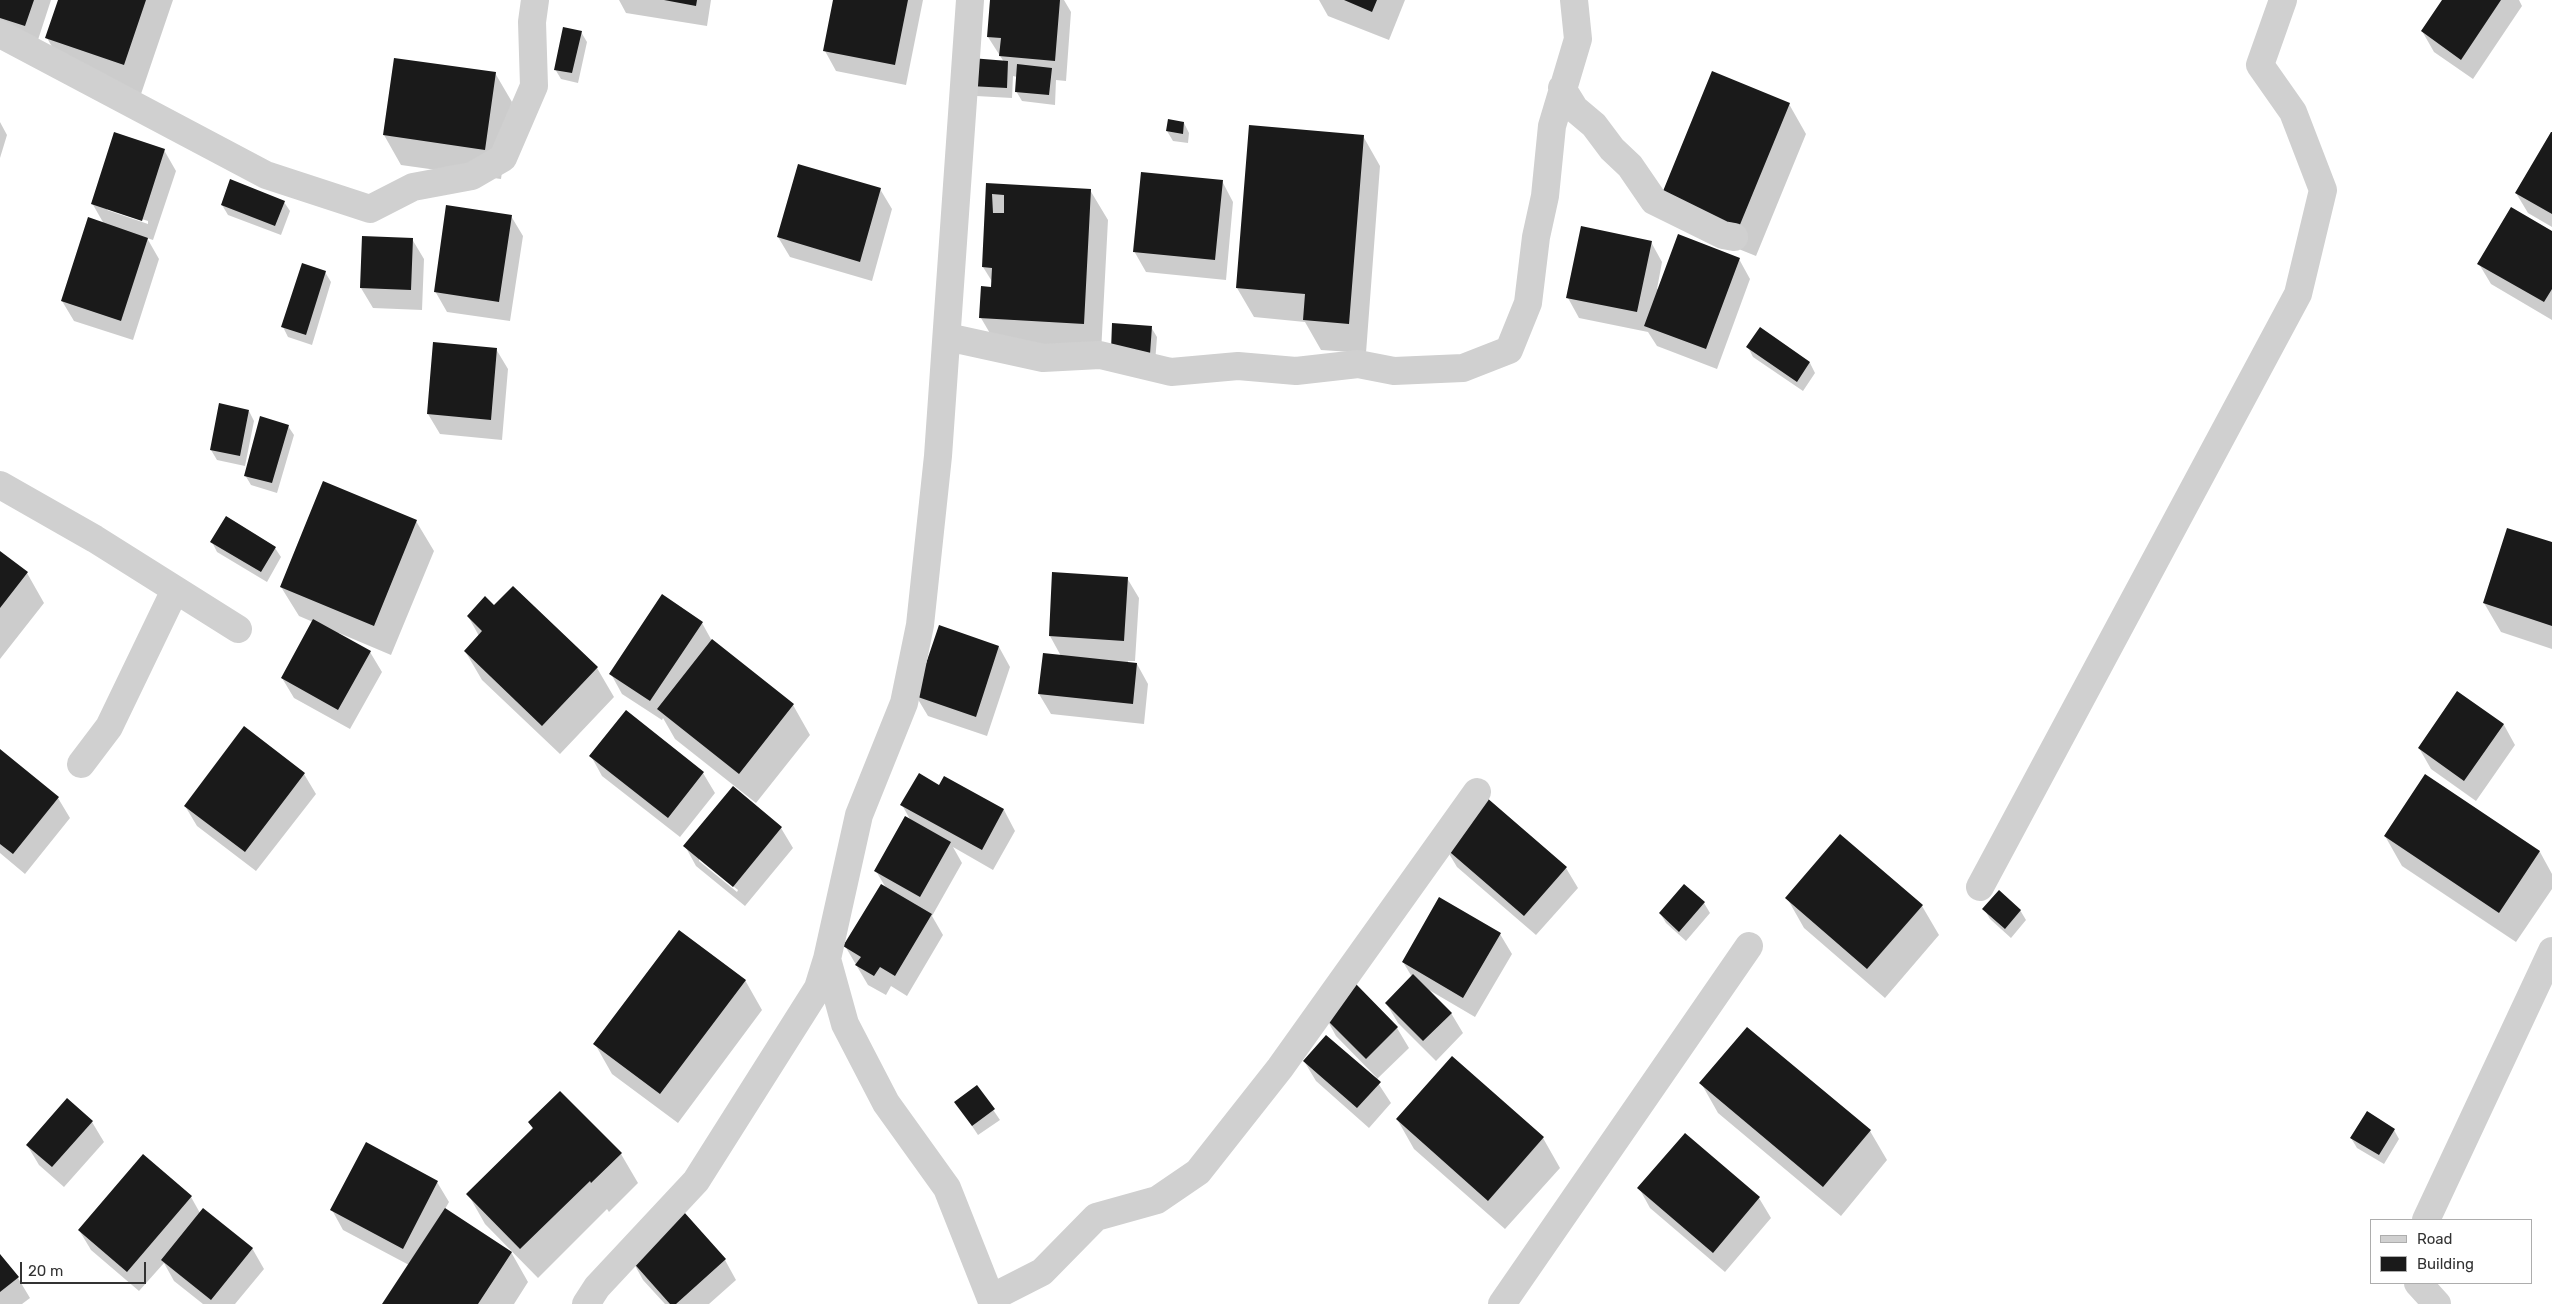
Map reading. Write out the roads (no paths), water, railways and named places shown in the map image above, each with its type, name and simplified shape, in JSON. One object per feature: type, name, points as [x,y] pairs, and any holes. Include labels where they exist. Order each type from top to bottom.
[{"type":"street","points":[[0,34],[266,174],[370,209],[413,187],[472,176],[503,158],[534,86],[532,22],[535,0]]},
{"type":"street","points":[[586,1304],[597,1287],[696,1181],[818,988],[827,959],[859,815],[904,703],[920,626],[938,456],[970,0]]},
{"type":"street","points":[[947,337],[1042,358],[1100,355],[1171,372],[1238,366],[1296,370],[1358,364],[1394,371],[1463,368],[1509,350],[1528,303],[1536,237],[1545,196],[1552,126],[1578,39],[1574,0]]},
{"type":"street","points":[[1980,887],[2298,294],[2323,190],[2293,112],[2260,65],[2283,0]]},
{"type":"street","points":[[1562,88],[1575,109],[1594,125],[1612,149],[1630,166],[1654,201],[1723,236],[1734,236]]},
{"type":"street","points":[[0,485],[95,539],[238,629]]},
{"type":"street","points":[[81,764],[109,727],[175,590]]},
{"type":"street","points":[[827,959],[845,1024],[886,1103],[947,1188],[992,1301],[1042,1272],[1096,1217],[1157,1200],[1198,1172],[1280,1068],[1477,792]]},
{"type":"street","points":[[1502,1304],[1749,946]]},
{"type":"street","points":[[2426,1219],[2552,951]]},
{"type":"street","points":[[2419,1284],[2437,1304]]}]
